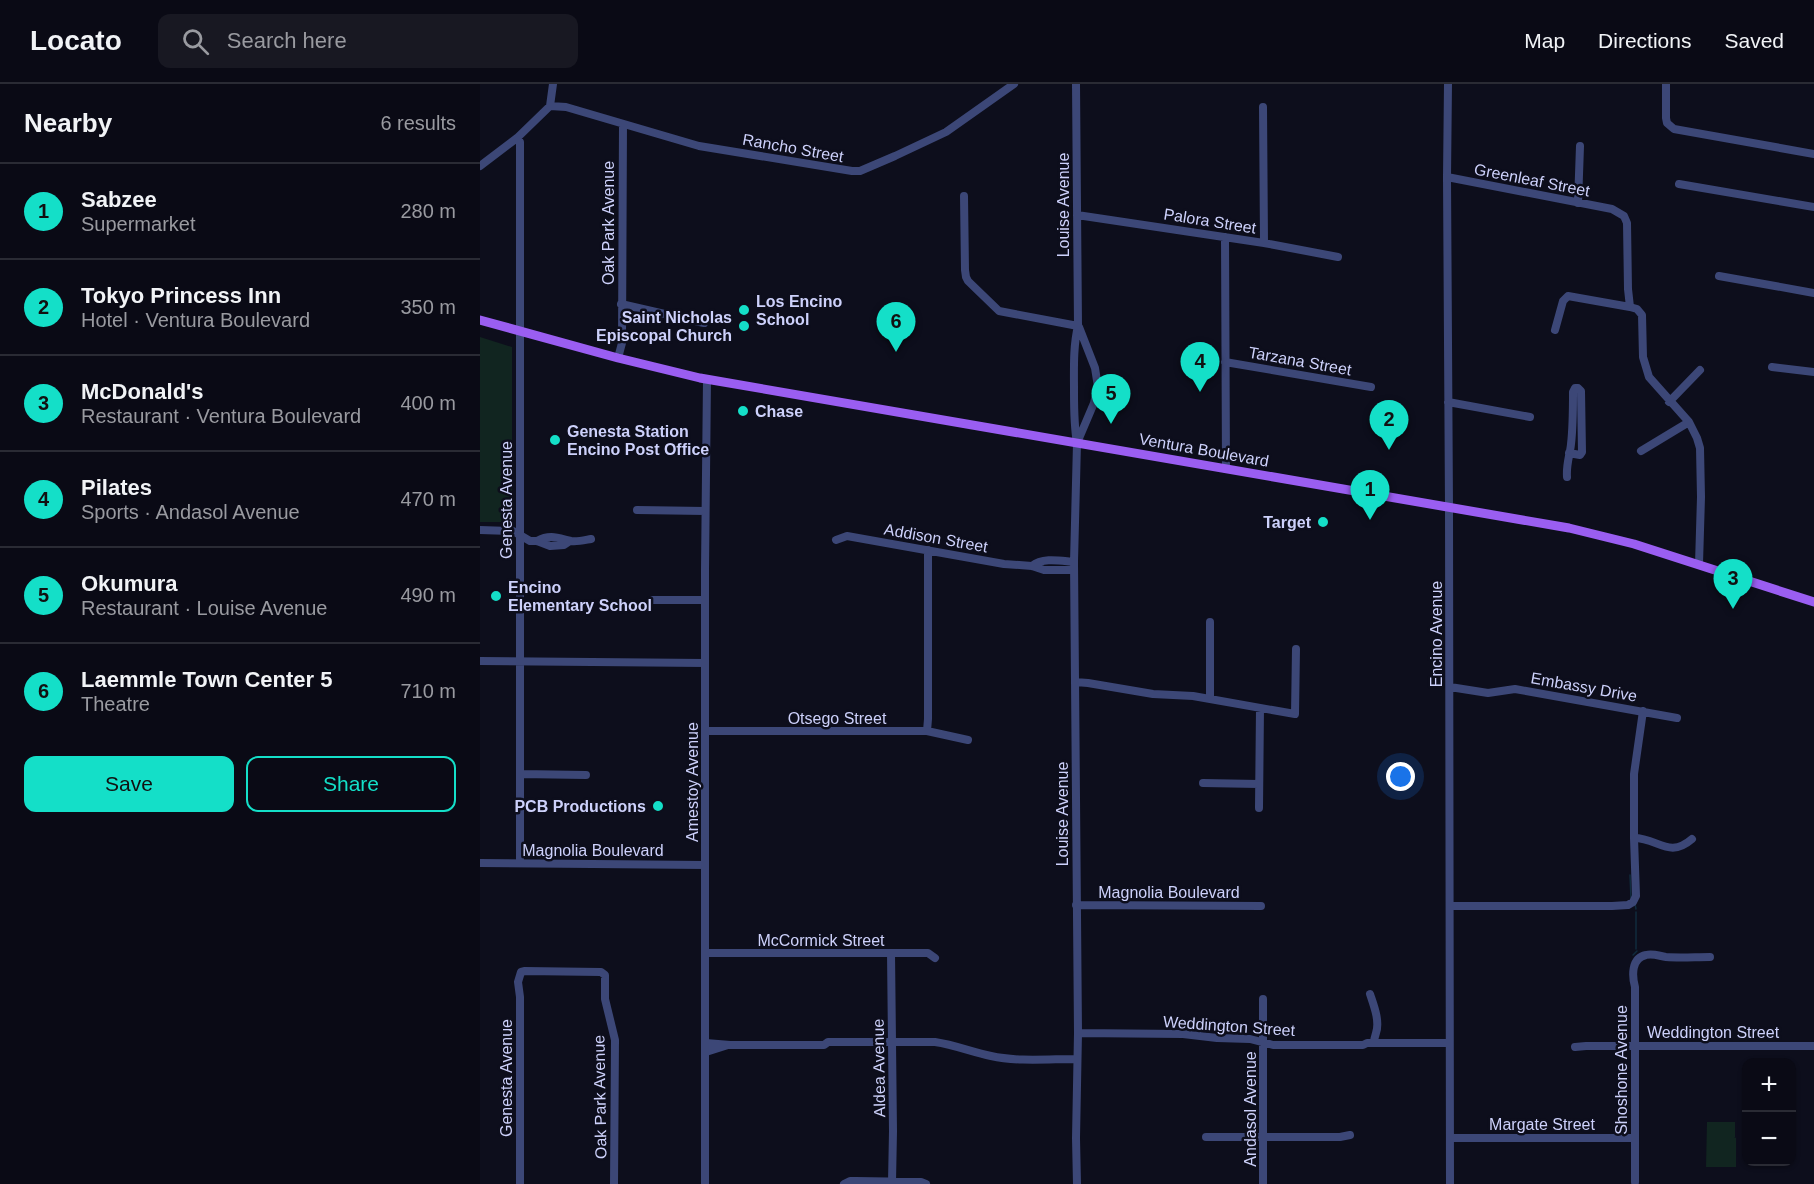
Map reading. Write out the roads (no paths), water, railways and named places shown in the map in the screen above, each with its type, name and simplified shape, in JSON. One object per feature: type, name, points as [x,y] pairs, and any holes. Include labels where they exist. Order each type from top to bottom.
[{"type":"main road","name":"Ventura Boulevard","points":[[480,320],[618,358],[706,379],[1601,535],[1814,602]]},
{"type":"street","points":[[480,166],[517,138],[550,106],[553,84]]},
{"type":"street","name":"Rancho Street","points":[[550,106],[566,107],[699,146],[821,167],[860,171],[946,132],[1014,84]]},
{"type":"street","name":"Louise Avenue","points":[[1077,84],[1078,326],[1075,339],[1074,380],[1074,428],[1077,443],[1074,566],[1077,1184]]},
{"type":"street","name":"Encino Avenue","points":[[1448,84],[1450,1184]]},
{"type":"street","points":[[1666,84],[1666,118],[1667,123],[1674,129],[1814,154]]},
{"type":"street","points":[[1263,107],[1264,243]]},
{"type":"street","name":"Oak Park Avenue","points":[[618,358],[622,343],[623,124]]},
{"type":"street","name":"Genesta Avenue","points":[[517,138],[520,142],[520,863]]},
{"type":"street","points":[[1578,203],[1580,146]]},
{"type":"street","name":"Greenleaf Street","points":[[1447,177],[1612,209],[1624,216],[1627,223],[1630,307]]},
{"type":"street","points":[[1679,184],[1814,207]]},
{"type":"street","points":[[964,196],[966,277],[999,311],[1078,326]]},
{"type":"street","name":"Palora Street","points":[[1077,215],[1264,243],[1338,257]]},
{"type":"street","points":[[1225,237],[1226,469]]},
{"type":"street","points":[[1719,276],[1814,293]]},
{"type":"street","points":[[1555,330],[1563,302],[1568,296],[1630,307],[1637,309],[1642,315],[1645,368],[1653,383],[1689,422],[1697,438],[1700,458],[1701,518],[1699,564]]},
{"type":"street","points":[[621,304],[704,323]]},
{"type":"street","name":"Louise Avenue","points":[[1077,443],[1094,403],[1098,387],[1095,368],[1078,326]]},
{"type":"street","name":"Tarzana Street","points":[[1225,362],[1371,387]]},
{"type":"street","points":[[1772,367],[1814,372]]},
{"type":"street","points":[[1669,402],[1700,370]]},
{"type":"street","name":"Amestoy Avenue","points":[[705,1184],[706,379]]},
{"type":"street","points":[[1448,402],[1530,417]]},
{"type":"street","points":[[1567,477],[1567,461],[1569,453],[1577,421],[1581,454],[1569,453]]},
{"type":"street","points":[[1641,451],[1689,422]]},
{"type":"street","points":[[637,510],[705,511]]},
{"type":"street","points":[[480,530],[513,531],[530,541],[557,546],[570,541],[591,539]]},
{"type":"street","name":"Addison Street","points":[[836,540],[847,536],[1004,564],[1032,566],[1046,561],[1074,566]]},
{"type":"street","points":[[927,731],[928,550]]},
{"type":"street","points":[[653,600],[705,600]]},
{"type":"street","points":[[1210,622],[1210,699]]},
{"type":"street","points":[[1075,682],[1153,694],[1185,695],[1295,714],[1296,649]]},
{"type":"street","points":[[480,661],[705,663]]},
{"type":"street","name":"Embassy Drive","points":[[1450,687],[1488,693],[1515,688],[1677,718]]},
{"type":"street","points":[[1259,808],[1260,708]]},
{"type":"street","points":[[1450,906],[1612,906],[1628,905],[1633,902],[1637,892],[1634,774],[1643,711]]},
{"type":"street","name":"Otsego Street","points":[[705,730],[927,731],[968,741]]},
{"type":"street","points":[[520,774],[586,775]]},
{"type":"street","points":[[1203,783],[1259,784]]},
{"type":"street","points":[[1634,838],[1644,838],[1669,848],[1685,846],[1692,839]]},
{"type":"street","name":"Magnolia Boulevard","points":[[480,863],[705,865]]},
{"type":"street","name":"Magnolia Boulevard","points":[[1076,905],[1261,906]]},
{"type":"street","name":"McCormick Street","points":[[706,953],[928,953],[935,958]]},
{"type":"street","name":"Aldea Avenue","points":[[891,953],[892,1182]]},
{"type":"street","name":"Shoshone Avenue","points":[[1635,1182],[1635,987],[1633,973],[1638,959],[1650,954],[1665,957],[1710,957]]},
{"type":"street","name":"Genesta Avenue","points":[[520,1184],[520,997],[518,981],[521,972],[601,972],[605,975]]},
{"type":"street","name":"Oak Park Avenue","points":[[605,975],[605,999],[615,1040],[614,1184]]},
{"type":"street","points":[[1370,994],[1376,1011],[1377,1043]]},
{"type":"street","name":"Andasol Avenue","points":[[1263,999],[1263,1184]]},
{"type":"street","name":"Weddington Street","points":[[1078,1033],[1183,1034],[1250,1039],[1273,1045],[1449,1043]]},
{"type":"street","points":[[706,1043],[730,1045],[824,1045],[828,1042],[947,1044],[1006,1058],[1077,1059]]},
{"type":"street","points":[[706,1052],[730,1045]]},
{"type":"street","name":"Weddington Street","points":[[1575,1047],[1814,1046]]},
{"type":"street","points":[[1206,1137],[1340,1137],[1350,1135]]},
{"type":"street","name":"Margate Street","points":[[1450,1138],[1634,1138]]},
{"type":"street","points":[[844,1184],[856,1181],[926,1184]]},
{"type":"waterway","points":[[1630,875],[1631,898]]},
{"type":"waterway","points":[[1635,904],[1636,909]]},
{"type":"waterway","points":[[1636,912],[1636,949]]},
{"type":"waterway","points":[[1633,955],[1637,951]]},
{"type":"place","name":"Los Encino School","points":[[744,310]]},
{"type":"place","name":"Saint Nicholas Episcopal Church","points":[[744,326]]},
{"type":"place","name":"Laemmle Town Center 5","points":[[896,352]]},
{"type":"place","name":"Pilates","points":[[1200,392]]},
{"type":"place","name":"Chase","points":[[743,411]]},
{"type":"place","name":"Okumura","points":[[1111,424]]},
{"type":"place","name":"Genesta Station Encino Post Office","points":[[555,440]]},
{"type":"place","name":"Tokyo Princess Inn","points":[[1389,450]]},
{"type":"place","name":"Sabzee","points":[[1370,520]]},
{"type":"place","name":"Target","points":[[1323,522]]},
{"type":"place","name":"Encino Elementary School","points":[[496,596]]},
{"type":"place","name":"McDonald's","points":[[1733,609]]},
{"type":"place","name":"PCB Productions","points":[[658,806]]}]
